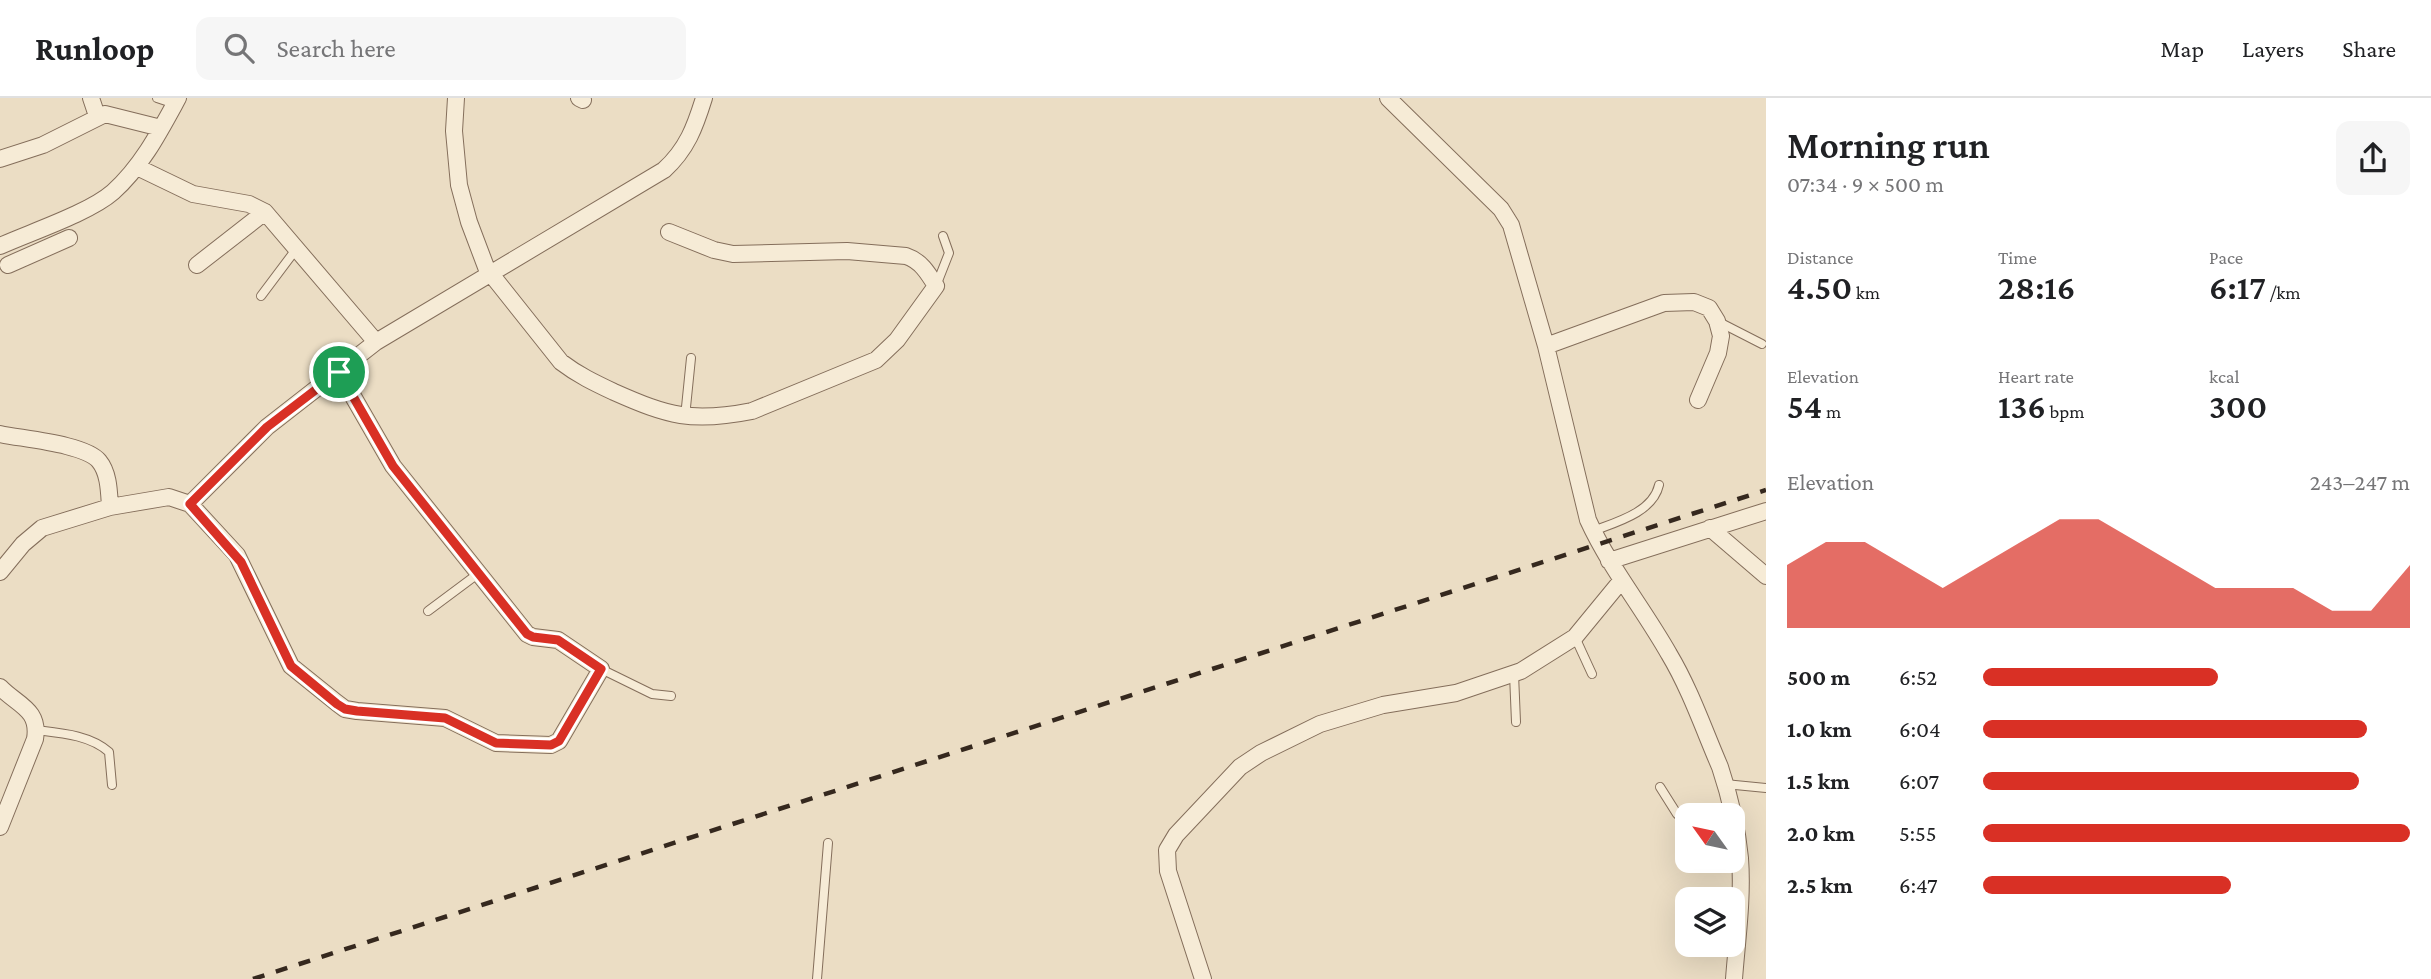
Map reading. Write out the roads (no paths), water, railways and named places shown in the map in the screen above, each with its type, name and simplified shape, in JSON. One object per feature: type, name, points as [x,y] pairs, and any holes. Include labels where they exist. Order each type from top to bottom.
[{"type":"street","points":[[91,98],[97,116]]},
{"type":"street","points":[[456,98],[454,131],[459,185],[469,222],[490,275],[561,362],[573,372],[651,408],[685,417],[732,415],[752,411],[876,360],[897,340],[936,286],[925,269],[914,259],[905,256],[847,251],[733,254],[714,250],[669,232]]},
{"type":"street","points":[[190,504],[267,427],[376,342],[664,170],[690,138],[704,98]]},
{"type":"street","points":[[1388,98],[1507,217],[1546,346],[1588,520],[1621,581],[1672,657],[1726,784],[1731,803]]},
{"type":"street","points":[[0,246],[98,202],[112,193],[137,167],[177,101]]},
{"type":"street","points":[[0,159],[43,145],[97,116],[111,114],[161,128]]},
{"type":"street","points":[[137,167],[193,194],[249,204],[265,212],[376,342]]},
{"type":"street","points":[[197,264],[265,212]]},
{"type":"street","points":[[34,231],[42,250]]},
{"type":"street","points":[[8,265],[69,238]]},
{"type":"street","points":[[1546,346],[1664,303],[1694,302],[1709,308],[1717,321],[1721,336],[1718,353],[1698,400]]},
{"type":"street","points":[[0,572],[23,544],[42,528],[110,507],[169,497],[190,504],[241,562],[291,666],[345,709],[445,718],[496,743],[551,745],[559,741],[601,669],[558,640],[530,636],[393,466],[339,372]]},
{"type":"street","points":[[0,433],[87,451],[99,461],[107,479],[110,507]]},
{"type":"street","points":[[1609,561],[1766,510]]},
{"type":"street","points":[[1710,528],[1766,576]]},
{"type":"street","points":[[1203,979],[1168,871],[1167,850],[1176,835],[1240,767],[1261,753],[1320,724],[1383,705],[1456,693],[1514,674],[1575,637],[1621,581]]},
{"type":"street","points":[[0,687],[32,715],[36,730],[35,739],[0,827]]},
{"type":"street","points":[[1734,979],[1740,888],[1738,873]]},
{"type":"lane","points":[[157,98],[177,101]]},
{"type":"lane","points":[[936,286],[949,253],[943,236]]},
{"type":"lane","points":[[261,296],[297,248]]},
{"type":"lane","points":[[1717,321],[1762,344]]},
{"type":"lane","points":[[685,417],[691,358]]},
{"type":"lane","points":[[1593,531],[1643,509],[1657,495],[1659,485]]},
{"type":"lane","points":[[428,611],[479,573]]},
{"type":"lane","points":[[1575,637],[1592,674]]},
{"type":"lane","points":[[601,669],[652,694],[671,696]]},
{"type":"lane","points":[[1514,674],[1516,722]]},
{"type":"lane","points":[[36,730],[82,738],[102,746],[109,752],[112,785]]},
{"type":"lane","points":[[1726,784],[1766,788]]},
{"type":"lane","points":[[1660,787],[1675,812]]},
{"type":"lane","points":[[817,979],[828,843]]},
{"type":"railway","points":[[253,979],[1766,490]]}]
